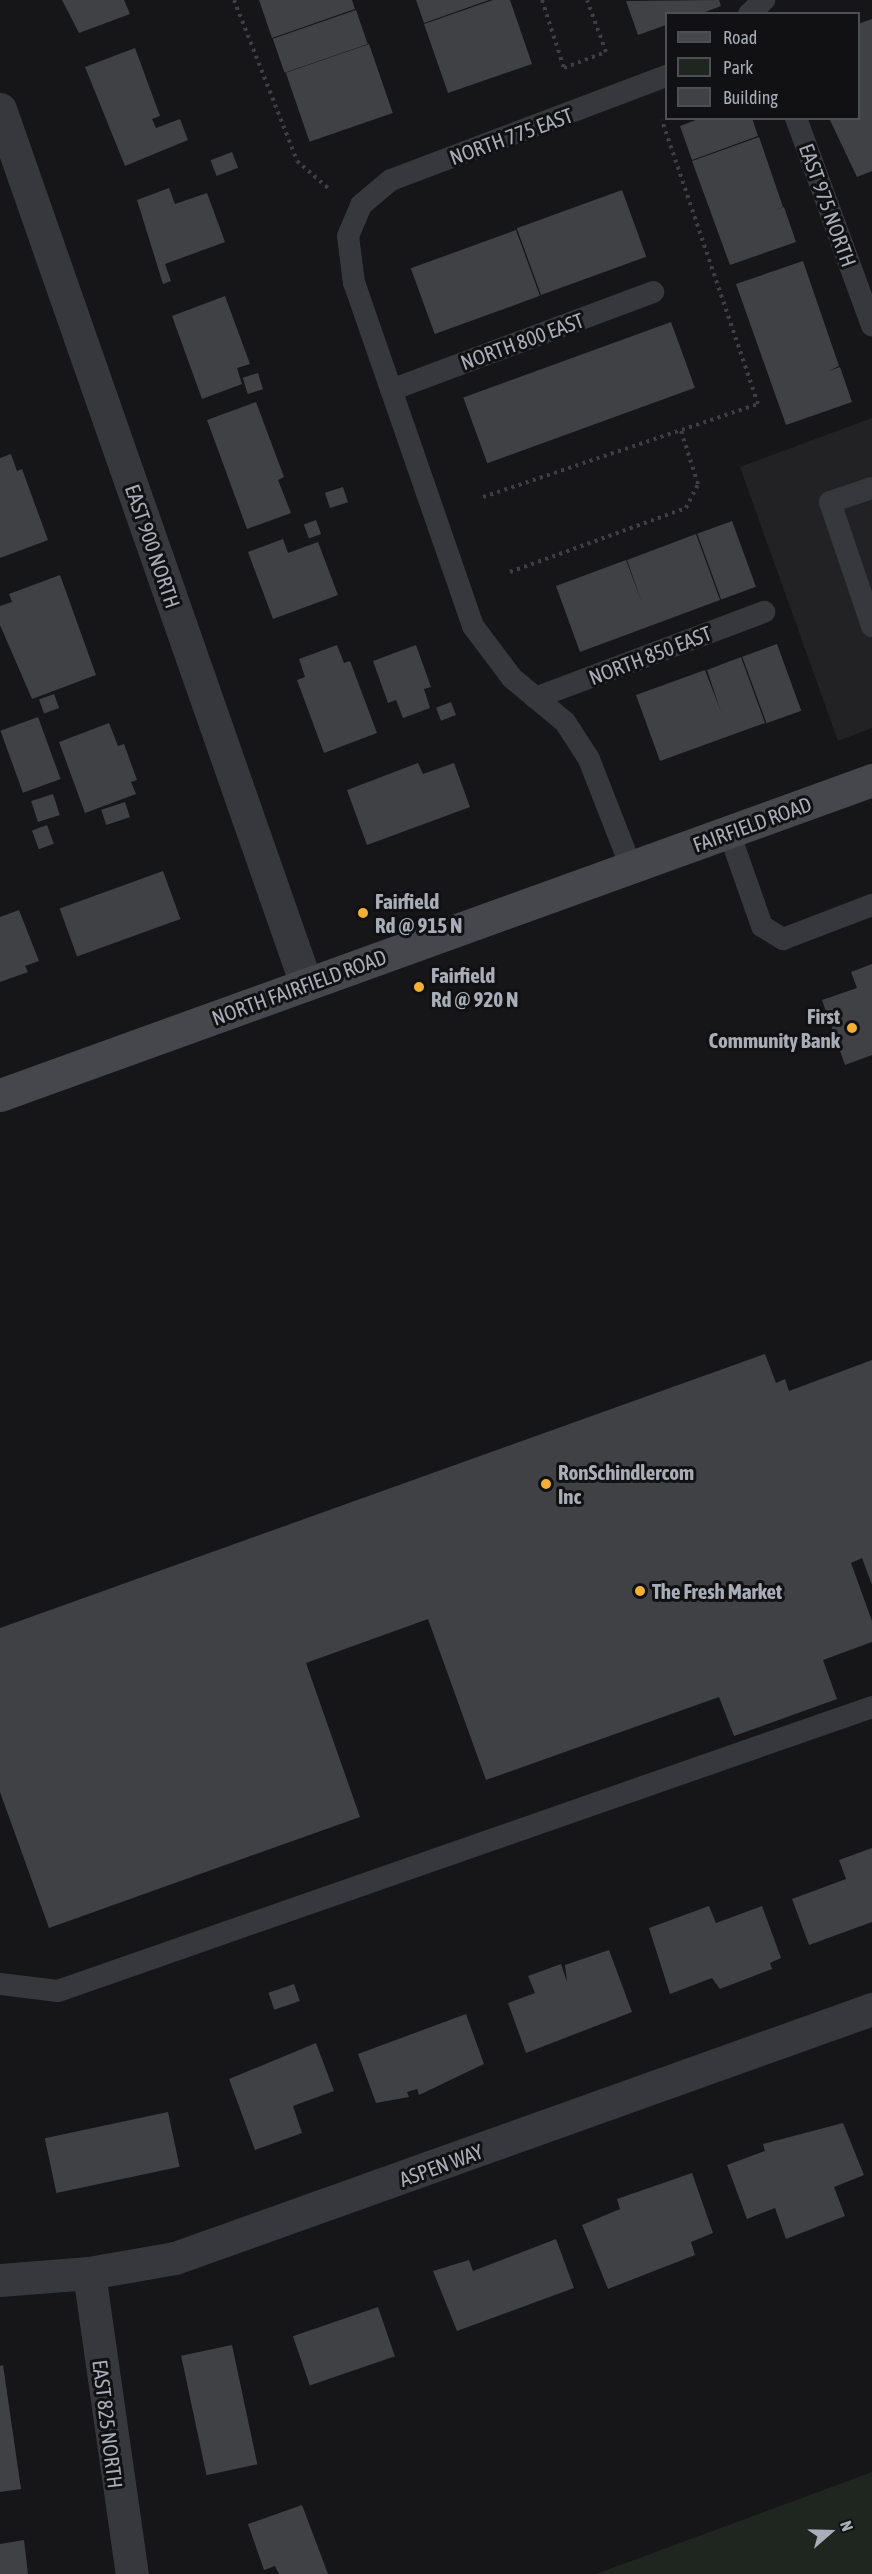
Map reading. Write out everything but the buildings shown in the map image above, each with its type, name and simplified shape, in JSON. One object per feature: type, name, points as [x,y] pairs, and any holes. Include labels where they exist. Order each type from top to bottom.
[{"type":"main road","name":"FAIRFIELD ROAD","points":[[632,867],[872,780]]},
{"type":"main road","name":"NORTH FAIRFIELD ROAD","points":[[0,1095],[632,867]]},
{"type":"street","name":"EAST 900 NORTH","points":[[0,109],[306,984]]},
{"type":"street","name":"ASPEN WAY","points":[[0,2280],[89,2273],[213,2247],[872,2010]]},
{"type":"street","name":"EAST 825 NORTH","points":[[89,2273],[132,2574]]},
{"type":"lane","name":"NORTH 775 EAST","points":[[391,390],[354,283],[348,236],[361,205],[391,180],[665,76]]},
{"type":"lane","name":"EAST 975 NORTH","points":[[797,120],[872,326]]},
{"type":"lane","name":"NORTH 800 EAST","points":[[391,390],[653,292]]},
{"type":"lane","points":[[391,390],[473,626],[512,678],[565,722],[589,759],[632,867]]},
{"type":"lane","points":[[872,488],[830,502],[872,626]]},
{"type":"lane","name":"NORTH 850 EAST","points":[[535,698],[764,612]]},
{"type":"lane","points":[[729,832],[762,926],[783,939],[872,905]]},
{"type":"lane","points":[[0,1984],[58,1991],[872,1707]]},
{"type":"path","points":[[234,0],[297,161],[329,189]]},
{"type":"path","points":[[542,0],[564,68],[606,52],[587,0]]},
{"type":"path","points":[[483,497],[758,404],[662,120]]},
{"type":"path","points":[[510,572],[686,508],[698,484],[681,431]]},
{"type":"shaded area","points":[[872,418],[872,728],[838,741],[740,467]]},
{"type":"green space","points":[[872,2472],[872,2574],[596,2574]]},
{"type":"place","name":"Fairfield Rd @ 915 N","points":[[363,913]]},
{"type":"place","name":"Fairfield Rd @ 920 N","points":[[419,987]]},
{"type":"place","name":"First Community Bank","points":[[852,1028]]},
{"type":"place","name":"RonSchindlercom Inc","points":[[546,1484]]},
{"type":"place","name":"The Fresh Market","points":[[640,1591]]}]
